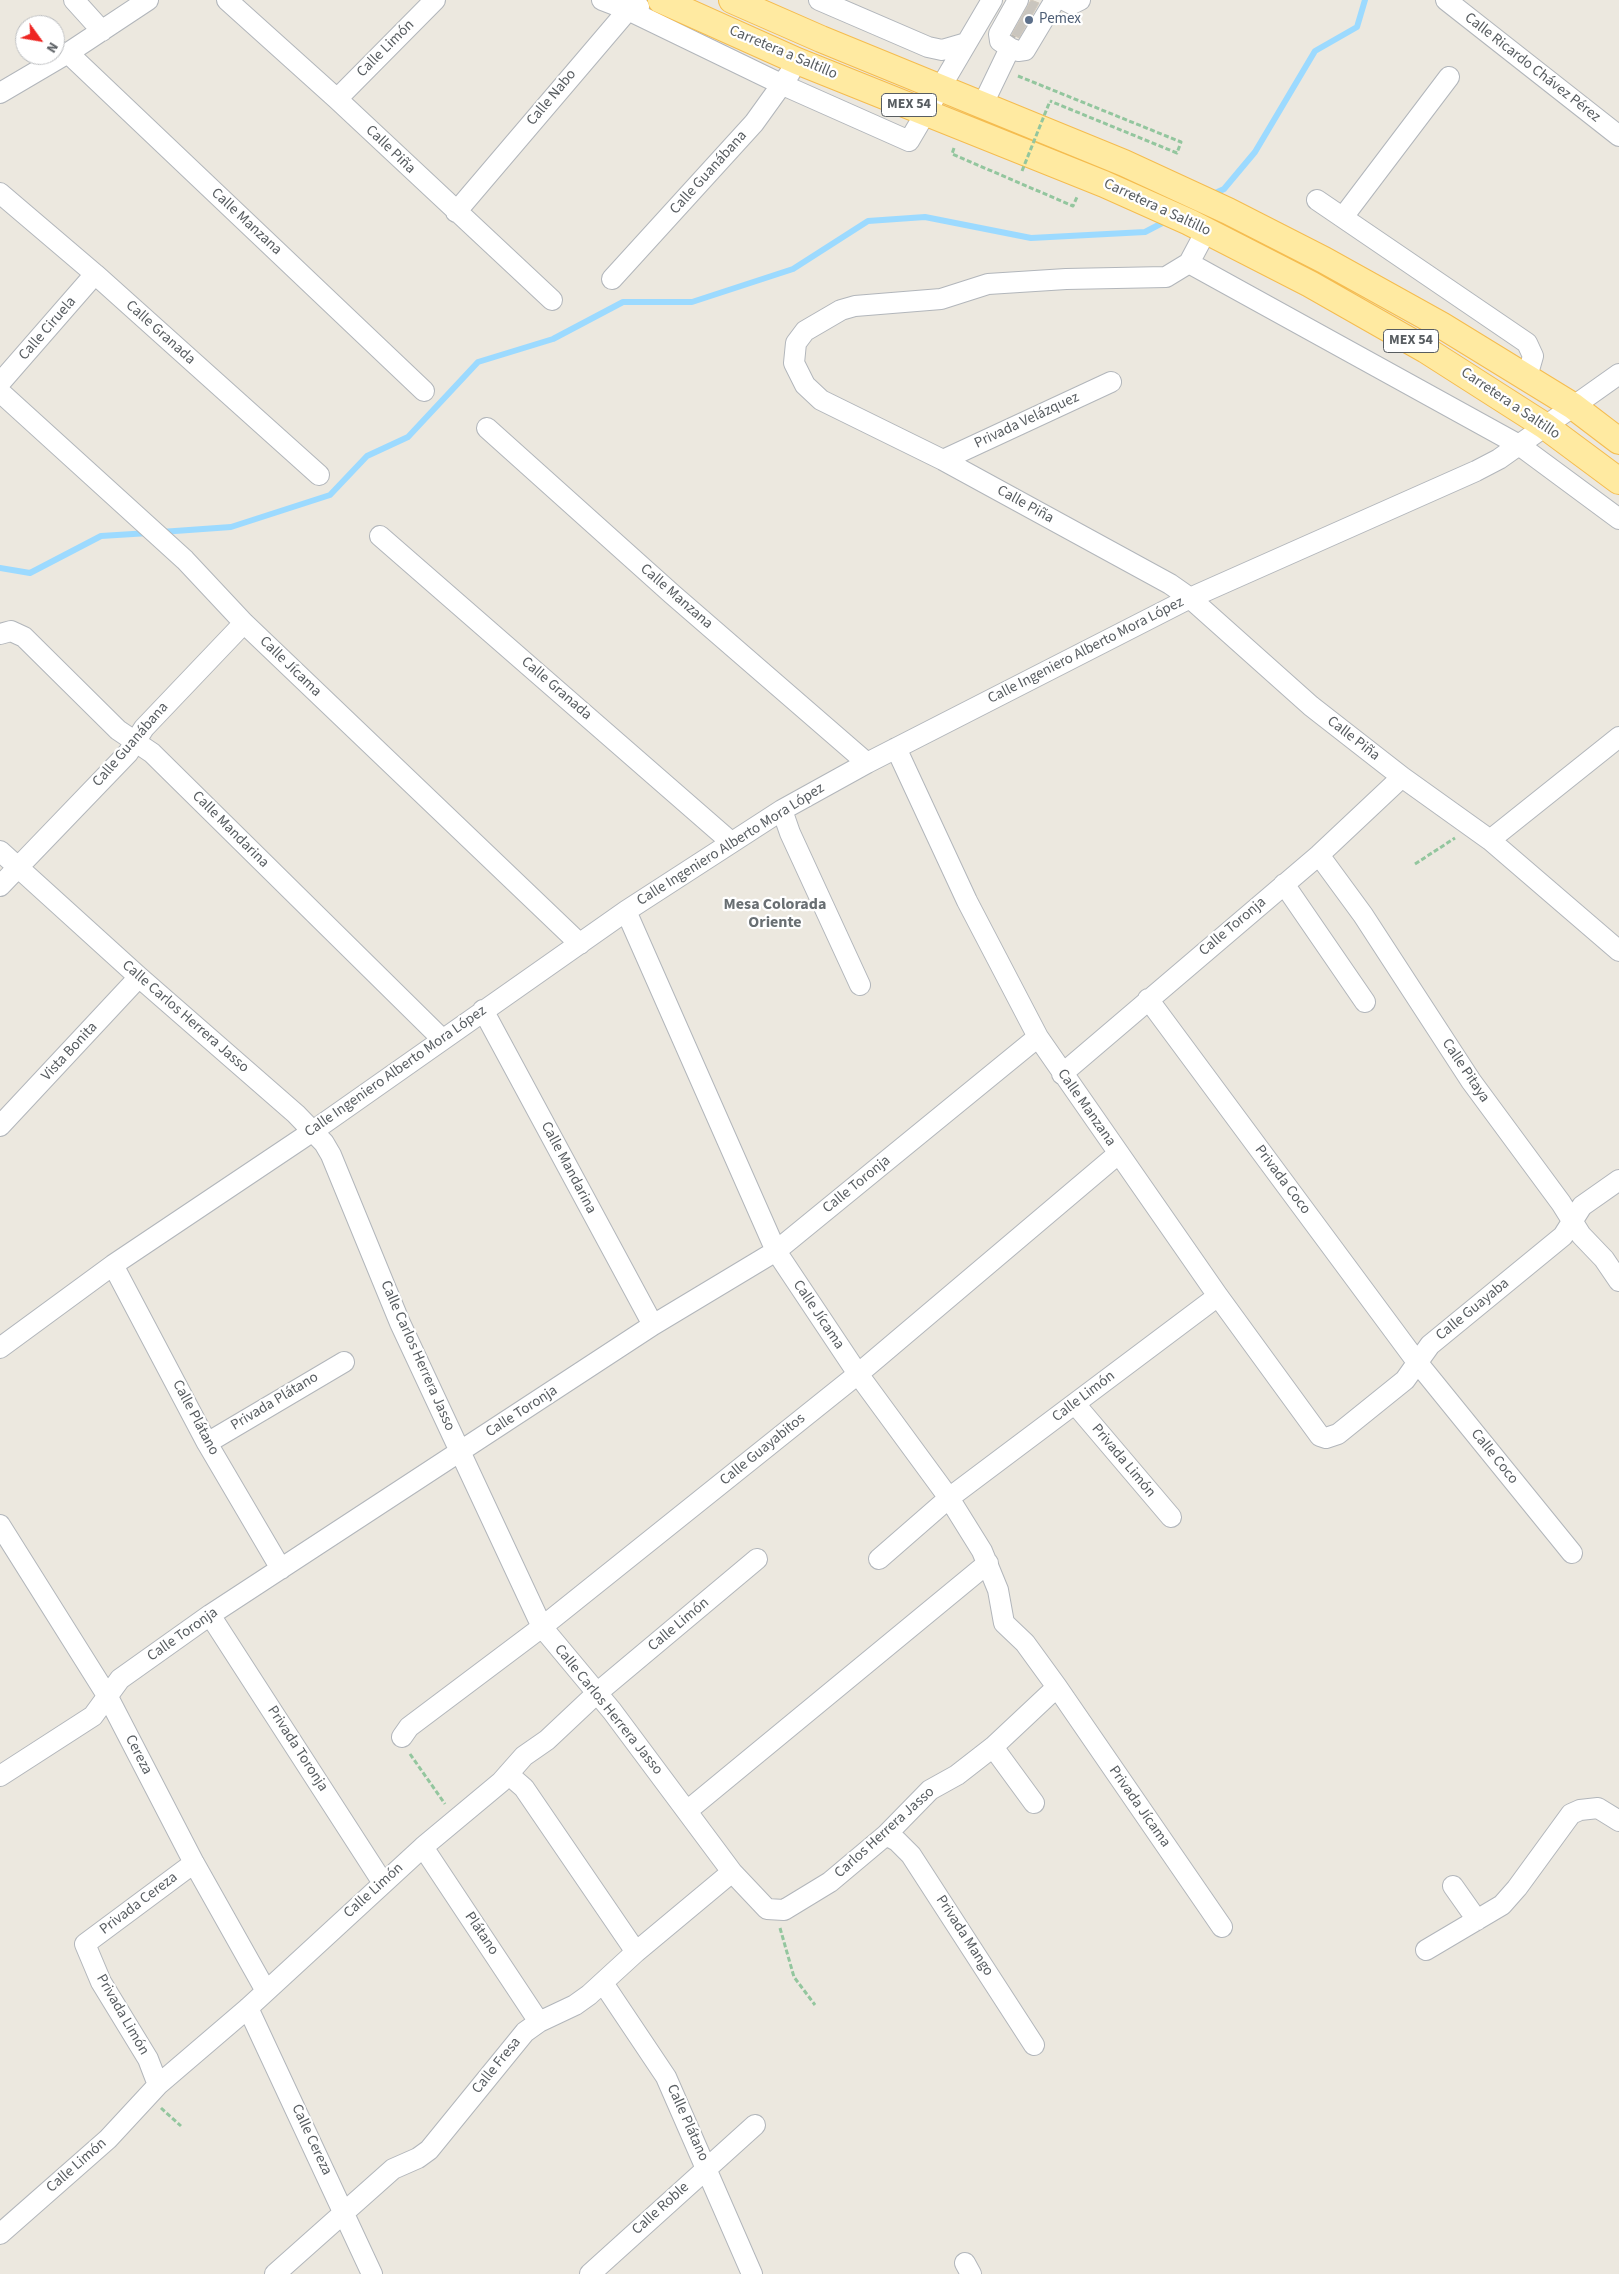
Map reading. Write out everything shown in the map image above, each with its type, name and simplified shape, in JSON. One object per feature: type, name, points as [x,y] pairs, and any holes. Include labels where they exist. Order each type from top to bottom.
[{"type":"main road","name":"Carretera a Saltillo","points":[[660,0],[798,61],[927,112],[1157,207],[1198,226],[1310,284],[1426,350],[1545,426],[1619,481]]},
{"type":"main road","name":"Carretera a Saltillo","points":[[732,0],[821,39],[983,104],[1187,191],[1228,211],[1383,292],[1527,376],[1619,441]]},
{"type":"street","points":[[74,0],[102,31]]},
{"type":"street","points":[[0,93],[68,53],[148,0]]},
{"type":"street","name":"Calle Piña","points":[[227,0],[337,99],[552,300]]},
{"type":"street","name":"Calle Limón","points":[[337,99],[436,0]]},
{"type":"street","points":[[602,0],[628,10],[783,85],[909,141],[992,0]]},
{"type":"street","points":[[628,10],[660,0]]},
{"type":"street","points":[[1018,0],[999,34],[1000,41],[1018,52],[1025,50],[1055,0]]},
{"type":"street","points":[[1064,0],[1072,4],[1080,0]]},
{"type":"street","name":"Calle Ricardo Chávez Pérez","points":[[1448,1],[1619,136]]},
{"type":"street","points":[[828,2],[928,47],[942,50],[966,43]]},
{"type":"street","name":"Calle Nabo","points":[[456,212],[628,10]]},
{"type":"street","points":[[983,104],[1010,48]]},
{"type":"street","name":"Calle Manzana","points":[[68,53],[424,391]]},
{"type":"street","name":"Calle Guanábana","points":[[612,279],[754,123],[783,85],[798,61]]},
{"type":"street","points":[[1343,217],[1449,78]]},
{"type":"street","name":"Calle Granada","points":[[0,192],[95,274],[319,475]]},
{"type":"street","points":[[1317,200],[1526,343],[1533,356],[1527,376]]},
{"type":"street","points":[[1198,226],[1189,263],[1519,445],[1619,518]]},
{"type":"street","name":"Calle Piña","points":[[1189,263],[1166,277],[1066,279],[988,284],[941,299],[855,306],[828,316],[804,331],[796,344],[794,362],[805,385],[821,400],[943,460],[1170,584],[1190,598],[1311,706],[1402,777],[1490,840],[1619,951]]},
{"type":"street","name":"Calle Ciruela","points":[[0,383],[95,274]]},
{"type":"street","name":"Calle Ingeniero Alberto Mora López","points":[[0,1348],[113,1265],[313,1132],[483,1010],[626,911],[782,810],[867,763],[1190,598],[1476,472],[1545,426],[1583,414],[1619,374]]},
{"type":"street","name":"Privada Velázquez","points":[[943,460],[1111,382]]},
{"type":"street","name":"Calle Jícama","points":[[0,392],[185,560],[244,623],[580,944]]},
{"type":"street","points":[[1583,414],[1619,424]]},
{"type":"street","name":"Calle Manzana","points":[[487,428],[672,594],[867,763]]},
{"type":"street","name":"Calle Granada","points":[[380,536],[731,842]]},
{"type":"street","name":"Calle Guanábana","points":[[0,886],[128,753],[144,728],[244,623]]},
{"type":"street","name":"Calle Mandarina","points":[[6,633],[24,637],[118,730],[152,752],[442,1039]]},
{"type":"street","points":[[1490,840],[1619,737]]},
{"type":"street","name":"Calle Manzana","points":[[896,748],[967,900],[1038,1037],[1218,1296],[1316,1432],[1326,1438]]},
{"type":"street","name":"Calle Toronja","points":[[1062,1074],[1319,855],[1402,777]]},
{"type":"street","points":[[782,810],[790,833],[860,985]]},
{"type":"street","name":"Calle Carlos Herrera Jasso","points":[[0,851],[313,1132],[331,1155],[400,1324],[542,1627],[597,1693],[732,1872],[756,1900],[767,1909],[775,1910]]},
{"type":"street","name":"Calle Pitaya","points":[[1319,855],[1363,915],[1471,1080],[1572,1222],[1614,1272],[1619,1281]]},
{"type":"street","points":[[1284,884],[1365,1002]]},
{"type":"street","name":"Calle Jícama","points":[[626,911],[776,1251],[858,1374],[949,1498],[988,1563],[998,1590],[1004,1624],[1025,1643],[1057,1688]]},
{"type":"street","name":"Vista Bonita","points":[[0,1126],[139,977]]},
{"type":"street","name":"Privada Coco","points":[[1148,999],[1417,1362]]},
{"type":"street","name":"Calle Mandarina","points":[[483,1010],[653,1326]]},
{"type":"street","name":"Calle Toronja","points":[[0,1776],[93,1716],[120,1679],[210,1615],[653,1326],[776,1251],[1038,1037]]},
{"type":"street","name":"Calle Guayabitos","points":[[402,1737],[408,1727],[542,1627],[858,1374],[1118,1154]]},
{"type":"street","name":"Calle Guayaba","points":[[1326,1438],[1338,1434],[1405,1380],[1430,1345],[1563,1236],[1582,1206],[1619,1180]]},
{"type":"street","name":"Calle Plátano","points":[[113,1265],[207,1442],[281,1569]]},
{"type":"street","name":"Calle Limón","points":[[949,1498],[1218,1296]]},
{"type":"street","name":"Privada Plátano","points":[[207,1442],[344,1362]]},
{"type":"street","name":"Calle Coco","points":[[1417,1362],[1572,1553]]},
{"type":"street","name":"Privada Limón","points":[[1075,1404],[1171,1517]]},
{"type":"street","points":[[879,1560],[949,1498]]},
{"type":"street","name":"Cereza","points":[[0,1525],[108,1697],[194,1863],[266,1991]]},
{"type":"street","name":"Calle Limón","points":[[0,2234],[108,2139],[158,2085],[248,2008],[383,1883],[508,1774],[524,1756],[548,1740],[597,1693],[758,1559]]},
{"type":"street","points":[[687,1811],[988,1563]]},
{"type":"street","name":"Privada Toronja","points":[[210,1615],[383,1883]]},
{"type":"street","name":"Carlos Herrera Jasso","points":[[775,1910],[784,1910],[795,1905],[830,1882],[886,1835],[930,1790],[957,1775],[993,1747],[1057,1688]]},
{"type":"street","name":"Privada Jícama","points":[[1057,1688],[1222,1927]]},
{"type":"street","points":[[993,1747],[1034,1803]]},
{"type":"street","points":[[508,1774],[524,1788],[636,1952]]},
{"type":"street","points":[[1426,1950],[1494,1910],[1510,1896],[1571,1814],[1580,1810],[1598,1808],[1619,1821]]},
{"type":"street","name":"Privada Mango","points":[[886,1835],[897,1841],[911,1855],[1034,2046]]},
{"type":"street","name":"Plátano","points":[[424,1847],[540,2022]]},
{"type":"street","name":"Privada Cereza","points":[[85,1944],[194,1863]]},
{"type":"street","name":"Calle Fresa","points":[[274,2274],[344,2210],[393,2169],[418,2158],[429,2150],[515,2043],[540,2022],[575,2005],[603,1983],[636,1952],[732,1872]]},
{"type":"street","points":[[1453,1886],[1477,1920]]},
{"type":"street","name":"Privada Limón","points":[[85,1944],[101,1982],[148,2059],[158,2085]]},
{"type":"street","name":"Calle Plátano","points":[[603,1983],[666,2077],[752,2274]]},
{"type":"street","name":"Calle Cereza","points":[[248,2008],[344,2210],[372,2274]]},
{"type":"street","name":"Calle Roble","points":[[590,2274],[755,2125]]},
{"type":"path","points":[[1000,68],[1182,142],[1177,153],[1050,101],[1022,171],[1030,174]]},
{"type":"path","points":[[962,127],[952,154],[1073,206],[1078,195],[1070,192]]},
{"type":"path","points":[[1415,864],[1472,827]]},
{"type":"path","points":[[402,1737],[405,1748],[456,1819]]},
{"type":"path","points":[[775,1910],[794,1977],[815,2005]]},
{"type":"building","points":[[1031,0],[1039,3],[1019,38],[1012,34]]},
{"type":"waterway","points":[[1211,195],[1224,189],[1255,152],[1315,51],[1357,27],[1365,0]]},
{"type":"waterway","points":[[161,532],[231,527],[330,495],[367,456],[408,437],[478,362],[553,339],[623,302],[692,302],[793,269],[868,221],[925,217],[1031,238],[1145,232],[1168,220]]},
{"type":"waterway","points":[[0,568],[30,573],[101,536],[149,533]]},
{"type":"place","name":"Pemex","points":[[1029,20]]},
{"type":"district","name":"Mesa Colorada Oriente","points":[[775,914]]}]
